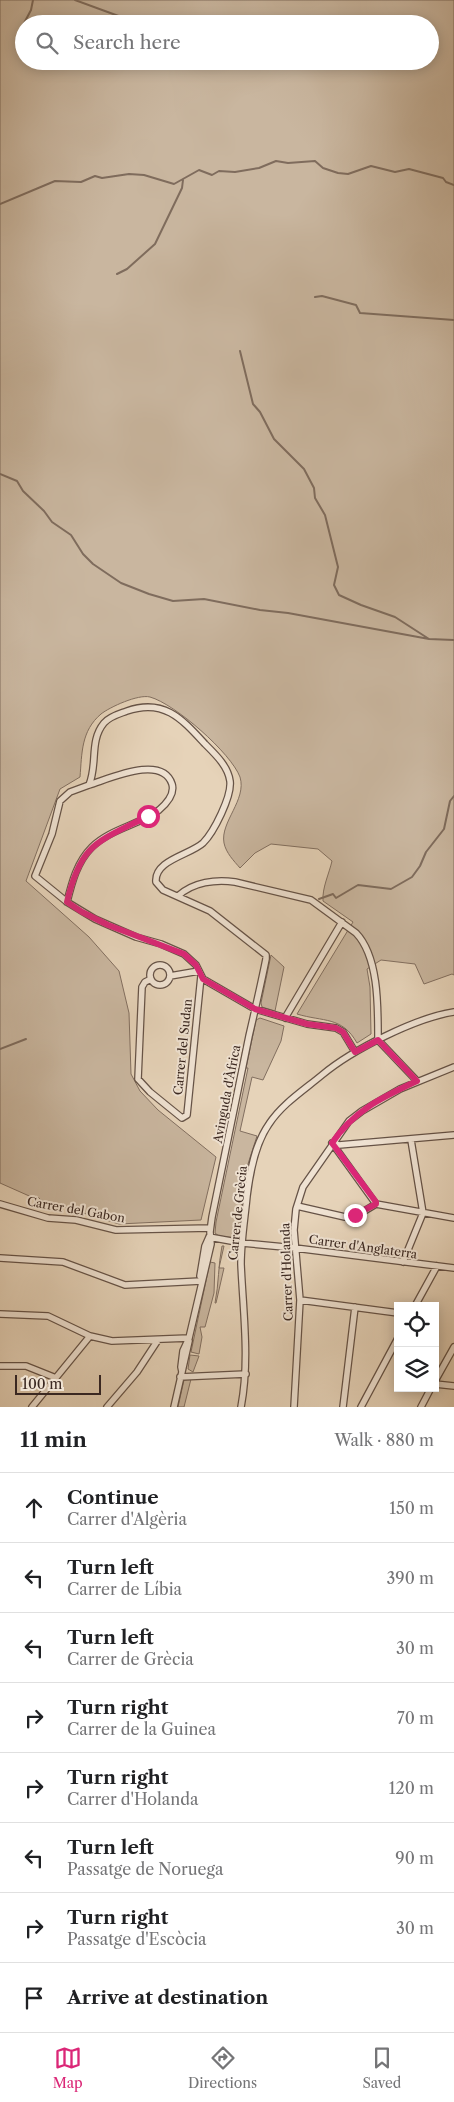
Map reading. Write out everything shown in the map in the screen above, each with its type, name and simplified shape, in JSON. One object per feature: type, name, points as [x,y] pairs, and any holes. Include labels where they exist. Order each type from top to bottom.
[{"type":"street","points":[[89,785],[94,769],[94,742],[99,730],[108,719],[142,707],[158,708],[178,717],[220,760],[228,776],[230,792],[211,831],[203,842],[163,866],[156,876],[156,882],[159,887],[178,896],[188,888],[223,880],[311,900],[342,922],[360,937],[374,970],[378,1040],[417,1081]]},
{"type":"street","points":[[67,902],[74,875],[91,847],[160,809],[170,797],[173,789],[170,779],[165,775],[146,768],[70,792],[60,801],[52,834],[35,876],[67,902],[82,912],[108,925],[191,958],[200,974],[255,1009],[285,1018],[336,1028],[343,1032],[355,1052]]},
{"type":"street","name":"Avinguda d'Àfrica","points":[[174,1407],[181,1375],[180,1367],[183,1351],[189,1338],[201,1281],[204,1252],[209,1237],[266,955],[210,911],[178,896]]},
{"type":"street","points":[[285,1018],[342,922]]},
{"type":"street","points":[[156,966],[164,966],[170,976],[167,982],[160,985],[151,979],[150,972],[156,966]]},
{"type":"street","points":[[170,976],[200,974]]},
{"type":"street","name":"Carrer del Sudan","points":[[151,979],[144,982],[141,992],[138,1079],[150,1092],[182,1118],[187,1115],[200,974]]},
{"type":"street","name":"Carrer de Grècia","points":[[241,1407],[246,1374],[241,1262],[242,1243],[250,1176],[264,1132],[289,1103],[333,1066],[355,1052],[378,1040],[433,1018],[454,1012]]},
{"type":"street","name":"Carrer d'Holanda","points":[[294,1407],[299,1345],[300,1300],[295,1248],[297,1206],[308,1178],[349,1121],[362,1111],[417,1081],[454,1067]]},
{"type":"street","points":[[332,1143],[339,1145],[454,1135]]},
{"type":"street","points":[[402,1262],[424,1214],[411,1140]]},
{"type":"street","points":[[332,1143],[376,1204],[454,1218]]},
{"type":"street","name":"Carrer del Gabon","points":[[0,1204],[48,1218],[76,1220],[116,1230],[210,1228]]},
{"type":"street","points":[[297,1206],[346,1217],[361,1213],[376,1204]]},
{"type":"street","name":"Carrer d'Anglaterra","points":[[209,1237],[242,1243],[454,1268]]},
{"type":"street","points":[[0,1258],[63,1262],[125,1285],[201,1281]]},
{"type":"street","points":[[417,1302],[437,1266]]},
{"type":"street","points":[[300,1300],[394,1312]]},
{"type":"street","points":[[343,1407],[355,1307]]},
{"type":"street","points":[[0,1314],[48,1316],[90,1336],[112,1341],[189,1338]]},
{"type":"street","points":[[32,1407],[90,1336]]},
{"type":"street","points":[[107,1407],[137,1372],[158,1340]]},
{"type":"street","points":[[360,1407],[394,1345]]},
{"type":"street","points":[[439,1375],[454,1347]]},
{"type":"street","points":[[0,1366],[26,1366],[56,1378]]},
{"type":"street","points":[[181,1375],[246,1374]]},
{"type":"street","points":[[439,1383],[454,1386]]},
{"type":"street","points":[[421,1407],[429,1392]]},
{"type":"shaded area","points":[[0,0],[454,0],[454,975],[452,974],[424,984],[415,964],[381,960],[367,969],[370,987],[371,1034],[357,1043],[345,1028],[338,1024],[297,1014],[353,922],[323,901],[332,861],[318,849],[271,844],[255,853],[240,868],[228,853],[224,843],[226,827],[240,794],[241,786],[240,777],[226,755],[187,719],[161,701],[150,697],[139,697],[111,708],[94,721],[86,735],[81,759],[80,777],[60,789],[26,881],[89,937],[119,971],[129,1013],[131,1074],[140,1091],[158,1110],[216,1157],[201,1220],[119,1224],[41,1200],[37,1196],[36,1199],[0,1183]]},
{"type":"shaded area","points":[[271,955],[284,967],[275,1011],[262,1007],[261,1003]]},
{"type":"shaded area","points":[[260,1018],[284,1026],[281,1041],[263,1080],[252,1077],[240,1131],[257,1136],[247,1167],[237,1238],[219,1236],[215,1233],[216,1222],[256,1020]]},
{"type":"shaded area","points":[[222,1246],[224,1246],[219,1268]]},
{"type":"shaded area","points":[[210,1262],[215,1263],[214,1293],[205,1327],[200,1327],[202,1337],[199,1354],[191,1352]]},
{"type":"shaded area","points":[[219,1268],[224,1268],[215,1303],[217,1289]]},
{"type":"shaded area","points":[[190,1355],[199,1356],[193,1372],[188,1369]]},
{"type":"shaded area","points":[[191,1379],[184,1407],[178,1407],[184,1380]]},
{"type":"waterway","points":[[28,15],[33,0]]},
{"type":"waterway","points":[[75,0],[116,15]]},
{"type":"waterway","points":[[0,204],[55,181],[81,182],[95,176],[102,178],[129,174],[144,175],[174,184],[199,170],[212,175],[219,171],[235,172],[259,168],[276,161],[288,163],[315,161],[323,168],[348,174],[371,166],[395,172],[409,169],[443,178],[446,182],[454,185]]},
{"type":"waterway","points":[[117,274],[127,269],[155,244],[182,188],[183,180]]},
{"type":"waterway","points":[[315,297],[322,296],[356,305],[360,313],[454,320]]},
{"type":"waterway","points":[[240,351],[253,404],[260,412],[274,439],[304,469],[314,488],[315,498],[325,515],[338,567],[334,585],[339,595],[395,617],[429,639],[454,640]]},
{"type":"waterway","points":[[0,474],[17,481],[23,491],[44,511],[52,522],[71,535],[83,554],[93,564],[121,583],[149,594],[173,601],[204,599],[429,639]]},
{"type":"waterway","points":[[319,899],[333,894],[336,898],[358,885],[391,889],[412,877],[420,866],[426,852],[444,829],[450,801],[454,796]]},
{"type":"waterway","points":[[0,1049],[26,1039]]},
{"type":"route","points":[[148,816],[91,847],[74,875],[67,902],[108,925],[136,937],[170,947],[184,954],[191,958],[203,979],[255,1009],[307,1024],[336,1028],[343,1032],[355,1052],[378,1040],[417,1081],[362,1111],[349,1121],[332,1143],[376,1202],[376,1204],[355,1215]]}]
